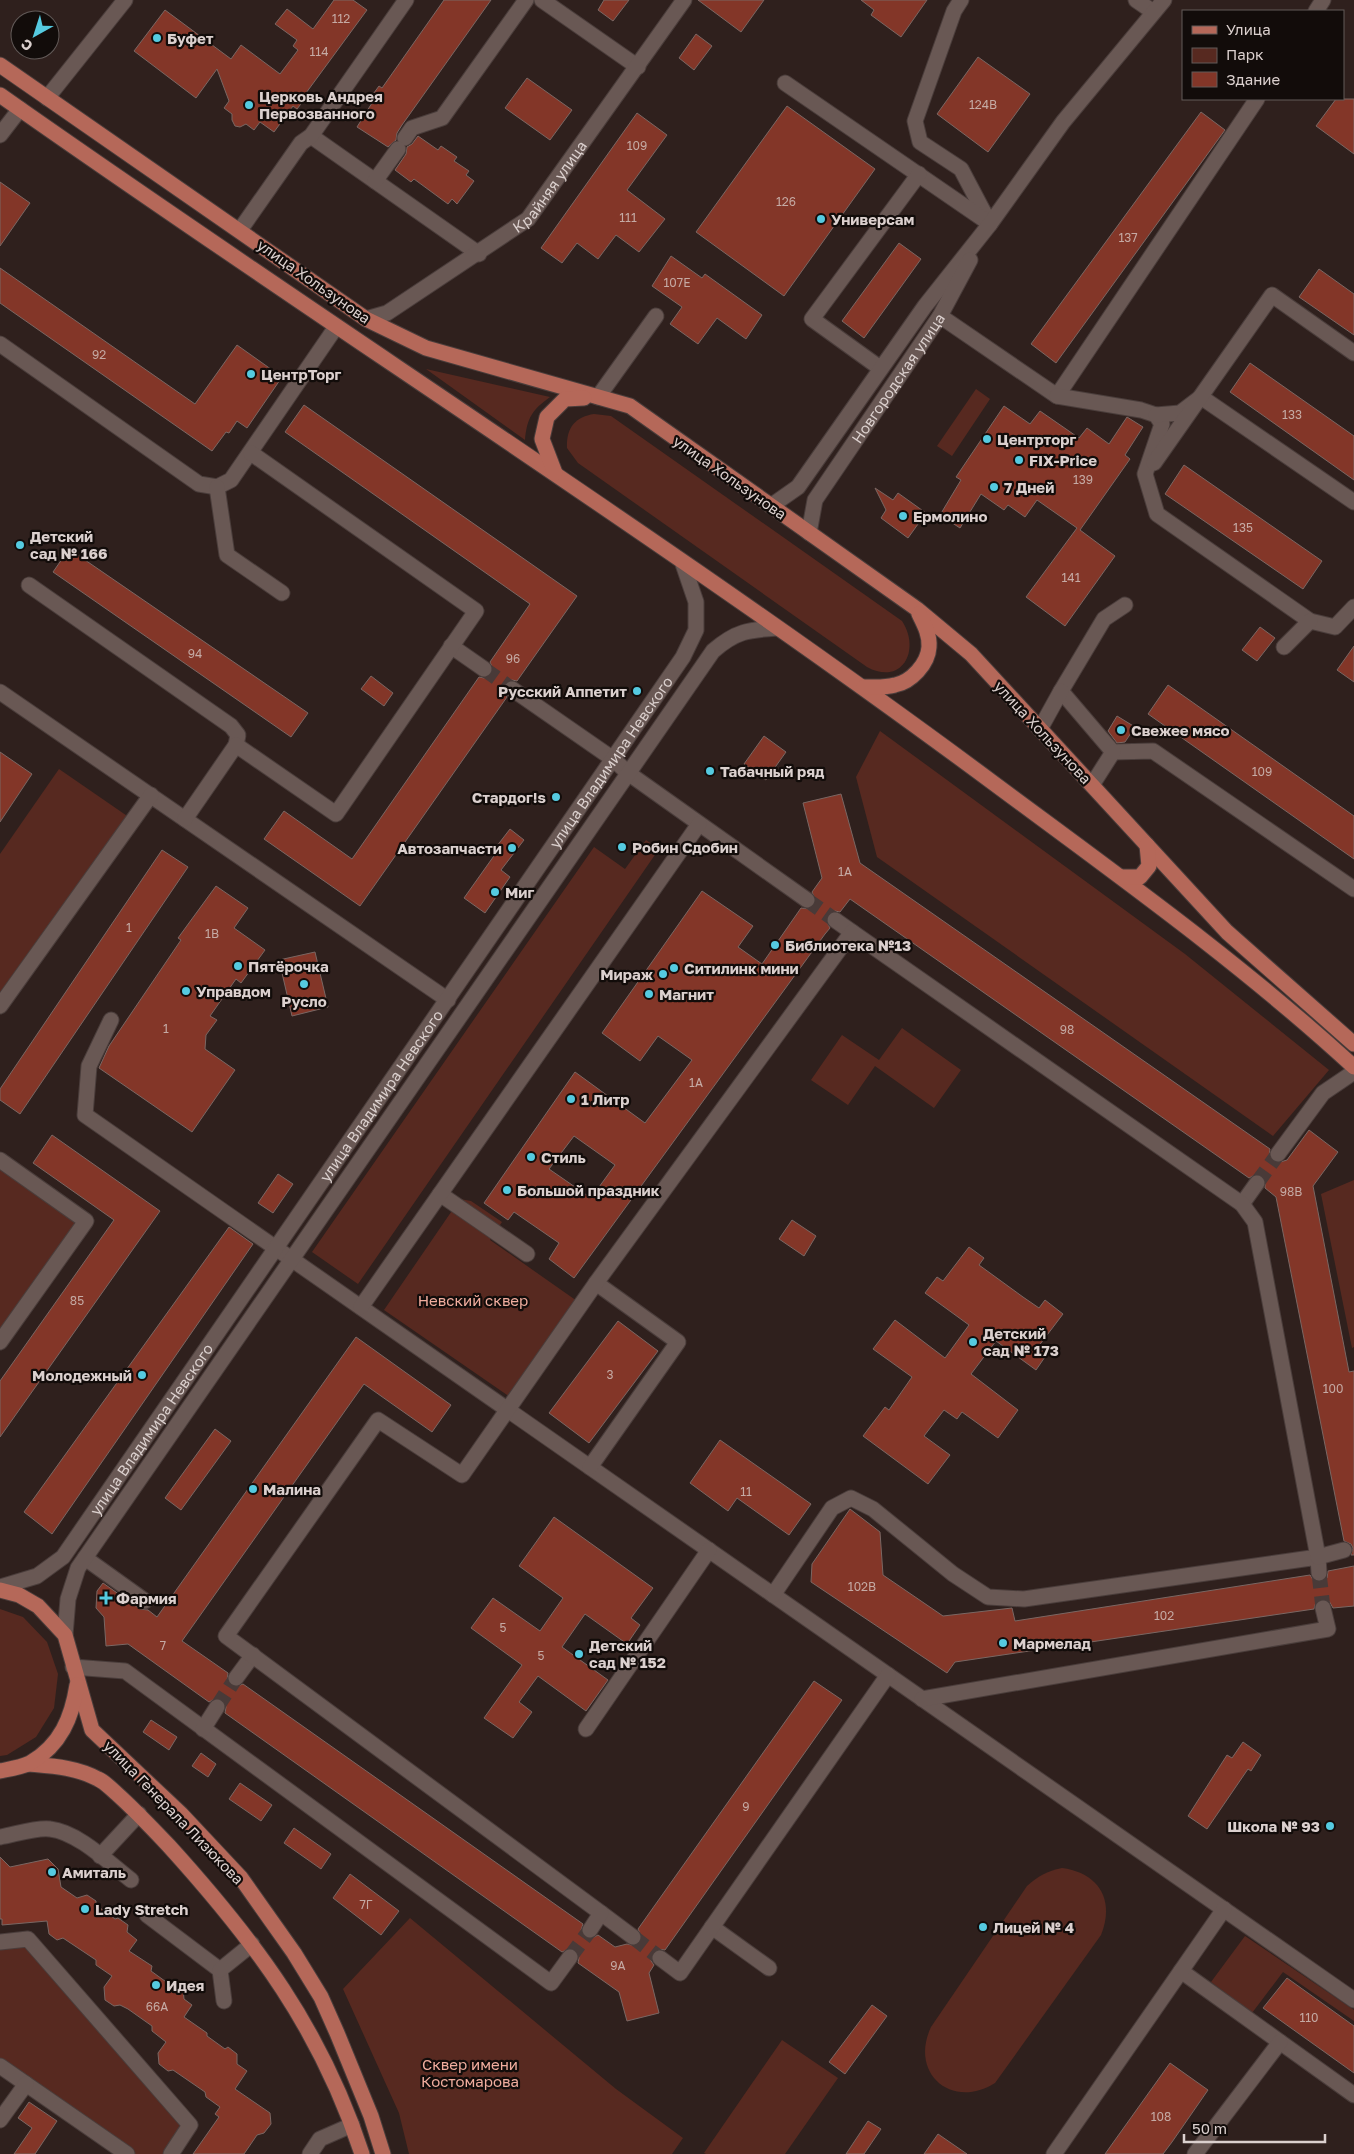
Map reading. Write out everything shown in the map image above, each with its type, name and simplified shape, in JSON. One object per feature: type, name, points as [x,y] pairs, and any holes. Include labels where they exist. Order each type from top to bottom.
[{"type":"main road","name":"улица Хользунова","points":[[0,65],[366,319],[426,348],[630,406],[917,609],[971,654],[1227,932],[1354,1044]]},
{"type":"main road","name":"улица Хользунова","points":[[0,95],[336,327],[555,473],[683,564],[864,687],[1211,944],[1354,1067]]},
{"type":"main road","points":[[555,473],[542,438],[547,417],[565,399],[598,397]]},
{"type":"main road","points":[[864,687],[896,685],[910,678],[919,670],[926,658],[929,647],[927,629],[917,609]]},
{"type":"main road","points":[[1121,877],[1140,877],[1149,866],[1147,845]]},
{"type":"main road","points":[[0,1588],[19,1595],[38,1606],[65,1635]]},
{"type":"main road","name":"улица Генерала Лизюкова","points":[[65,1635],[92,1730],[181,1814],[241,1878],[294,1953],[321,1997],[371,2116],[383,2154]]},
{"type":"main road","points":[[0,1771],[28,1764],[45,1752],[62,1732],[73,1710],[75,1674]]},
{"type":"main road","name":"улица Генерала Лизюкова","points":[[28,1764],[81,1771],[100,1780],[139,1814],[218,1900],[252,1944],[310,2031],[337,2085],[362,2154]]},
{"type":"street","points":[[47,98],[125,0]]},
{"type":"street","points":[[240,230],[301,143],[310,136],[406,0]]},
{"type":"street","points":[[375,181],[412,128],[442,118],[526,0]]},
{"type":"street","points":[[542,0],[638,68]]},
{"type":"street","name":"Крайняя улица","points":[[366,319],[387,313],[479,254],[528,218],[638,68],[684,0]]},
{"type":"street","points":[[1136,0],[1152,11]]},
{"type":"street","name":"Новгородская улица","points":[[771,506],[798,487],[925,306],[990,224],[1063,122],[1152,11],[1164,0]]},
{"type":"street","points":[[958,6],[915,121],[920,142],[961,169],[990,224]]},
{"type":"street","points":[[785,83],[990,224]]},
{"type":"street","points":[[1057,396],[1256,100]]},
{"type":"street","points":[[0,136],[20,109]]},
{"type":"street","points":[[310,136],[479,254]]},
{"type":"street","points":[[880,368],[812,320],[918,174]]},
{"type":"street","name":"Новгородская улица","points":[[809,532],[815,500],[940,316],[990,224]]},
{"type":"street","points":[[1146,474],[1272,295],[1354,353]]},
{"type":"street","points":[[598,397],[656,316]]},
{"type":"street","points":[[940,316],[1057,396],[1141,410],[1156,416],[1180,413],[1201,397]]},
{"type":"street","points":[[0,344],[199,484],[217,487],[231,480],[336,327]]},
{"type":"street","points":[[1201,397],[1354,502]]},
{"type":"street","points":[[1156,416],[1162,424],[1146,474],[1157,514],[1310,621],[1335,627],[1354,607]]},
{"type":"street","points":[[236,745],[336,814],[476,610],[251,452]]},
{"type":"street","points":[[217,487],[227,555],[282,593]]},
{"type":"street","name":"улица Владимира Невского","points":[[0,1588],[37,1576],[63,1557],[683,657],[696,630],[696,602],[683,564]]},
{"type":"street","points":[[29,585],[231,726],[238,735],[236,745],[185,819]]},
{"type":"street","points":[[1040,729],[1104,619],[1125,605]]},
{"type":"street","points":[[1284,647],[1310,621]]},
{"type":"street","name":"улица Владимира Невского","points":[[65,1635],[68,1599],[78,1568],[713,651],[728,638],[752,630],[777,628]]},
{"type":"street","points":[[451,646],[484,669]]},
{"type":"street","points":[[512,689],[613,759],[628,773],[807,900]]},
{"type":"street","points":[[1061,691],[1113,752]]},
{"type":"street","points":[[0,692],[448,1000]]},
{"type":"street","points":[[1113,752],[1153,751],[1354,888]]},
{"type":"street","points":[[1092,785],[1113,752]]},
{"type":"street","points":[[0,1006],[151,795]]},
{"type":"street","points":[[361,1307],[699,824]]},
{"type":"street","points":[[835,920],[1242,1204],[1255,1222],[1318,1557],[1319,1573]]},
{"type":"street","points":[[633,1937],[226,1636],[378,1420],[462,1475],[596,1283],[852,932]]},
{"type":"street","points":[[112,1020],[89,1066],[85,1115],[1354,2000]]},
{"type":"street","points":[[1278,1154],[1323,1093],[1354,1072]]},
{"type":"street","points":[[0,1160],[86,1221],[0,1342]]},
{"type":"street","points":[[1242,1204],[1258,1183]]},
{"type":"street","points":[[440,1194],[527,1254]]},
{"type":"street","points":[[590,1467],[678,1342],[596,1283]]},
{"type":"street","points":[[773,1595],[832,1508],[851,1498],[873,1509],[953,1574],[988,1598],[1024,1599],[1318,1557],[1344,1550]]},
{"type":"street","points":[[586,1729],[709,1550]]},
{"type":"street","points":[[85,1558],[145,1601]]},
{"type":"street","points":[[922,1699],[1328,1629],[1323,1608]]},
{"type":"street","points":[[236,1678],[253,1655]]},
{"type":"street","points":[[75,1674],[125,1671],[550,1983],[570,1957]]},
{"type":"street","points":[[660,1958],[680,1973],[888,1675]]},
{"type":"street","points":[[203,1728],[216,1707]]},
{"type":"street","points":[[100,1856],[139,1814]]},
{"type":"street","points":[[0,1837],[48,1828],[63,1832],[79,1840],[131,1880]]},
{"type":"street","points":[[1054,2154],[1224,1909]]},
{"type":"street","points":[[590,1930],[600,1913]]},
{"type":"street","points":[[147,1915],[220,1970],[224,2001]]},
{"type":"street","points":[[712,1928],[769,1968]]},
{"type":"street","points":[[0,1942],[28,1939],[190,2125],[171,2154]]},
{"type":"street","points":[[220,1970],[252,1944]]},
{"type":"street","points":[[1181,1970],[1354,2095]]},
{"type":"street","points":[[1196,2154],[1280,2042]]},
{"type":"street","points":[[0,2066],[127,2154]]},
{"type":"street","points":[[0,2120],[26,2084]]},
{"type":"street","points":[[310,2154],[320,2139],[352,2125]]},
{"type":"green space","points":[[426,369],[550,397],[539,406],[529,420],[525,440]]},
{"type":"green space","points":[[976,389],[990,399],[952,456],[937,446]]},
{"type":"green space","points":[[594,414],[611,416],[902,621],[909,643],[909,653],[905,662],[890,672],[879,672],[867,667],[578,463],[567,448],[568,435],[570,429],[577,421]]},
{"type":"green space","points":[[880,731],[1185,954],[1329,1070],[1273,1136],[877,857],[856,777]]},
{"type":"green space","points":[[59,769],[133,820],[0,1006],[0,854]]},
{"type":"green space","points":[[646,840],[659,849],[358,1284],[312,1252],[594,847],[625,869]]},
{"type":"green space","points":[[902,1028],[961,1070],[934,1108],[875,1066],[848,1105],[811,1080],[842,1035],[879,1060]]},
{"type":"green space","points":[[0,1160],[86,1221],[0,1342]]},
{"type":"green space","points":[[1354,1180],[1354,1347],[1352,1348],[1321,1194]]},
{"type":"green space","name":"Невский сквер","points":[[460,1199],[471,1201],[502,1222],[490,1240],[577,1301],[510,1397],[384,1310]]},
{"type":"green space","points":[[0,1609],[23,1617],[47,1642],[58,1674],[54,1708],[36,1737],[7,1755],[0,1756]]},
{"type":"green space","points":[[1062,1868],[1086,1876],[1101,1890],[1106,1910],[1101,1935],[995,2083],[979,2090],[964,2092],[950,2090],[939,2083],[930,2072],[926,2059],[926,2044],[931,2027],[1027,1886],[1043,1874]]},
{"type":"green space","name":"Сквер имени Костомарова","points":[[410,1918],[616,2089],[683,2138],[672,2154],[409,2154],[399,2113],[343,1989]]},
{"type":"green space","points":[[1245,1936],[1354,2010],[1354,2021],[1283,1972],[1252,2013],[1211,1982]]},
{"type":"green space","points":[[28,1939],[190,2125],[171,2154],[127,2154],[0,2066],[0,1942]]},
{"type":"green space","points":[[782,2040],[838,2078],[785,2154],[704,2153]]},
{"type":"building","points":[[334,0],[353,0],[367,10],[306,93],[308,95],[297,109],[293,106],[274,132],[260,122],[254,130],[246,124],[240,127],[235,126],[232,114],[224,108],[229,101],[217,69],[196,98],[134,51],[165,10],[231,59],[241,45],[280,74],[298,50],[293,46],[297,40],[275,24],[287,9],[313,29]]},
{"type":"building","points":[[444,0],[491,0],[402,125],[397,133],[396,140],[388,147],[357,127],[372,103],[368,101],[379,86],[382,88]]},
{"type":"building","points":[[604,0],[629,0],[613,21],[598,10]]},
{"type":"building","points":[[698,0],[764,0],[741,32]]},
{"type":"building","points":[[861,0],[927,0],[901,37],[871,15],[874,10]]},
{"type":"building","points":[[696,34],[712,46],[694,70],[679,58]]},
{"type":"building","points":[[978,57],[1030,94],[988,152],[937,114]]},
{"type":"building","points":[[527,78],[572,110],[550,140],[505,108]]},
{"type":"building","points":[[1354,99],[1354,154],[1316,126],[1335,100]]},
{"type":"building","points":[[787,106],[875,169],[784,296],[696,232]]},
{"type":"building","points":[[1201,112],[1225,130],[1056,363],[1031,344]]},
{"type":"building","points":[[637,113],[667,135],[627,190],[665,219],[639,252],[616,235],[598,259],[577,243],[562,263],[541,248]]},
{"type":"building","points":[[418,136],[438,150],[441,146],[457,157],[454,161],[469,171],[466,175],[474,181],[457,204],[452,199],[448,204],[414,179],[411,182],[395,170],[406,154],[407,147]]},
{"type":"building","points":[[0,182],[30,203],[0,246]]},
{"type":"building","points":[[899,243],[921,259],[864,338],[842,321]]},
{"type":"building","points":[[671,256],[702,278],[705,274],[762,315],[746,339],[717,318],[698,344],[670,324],[682,307],[652,286]]},
{"type":"building","points":[[0,268],[195,404],[237,345],[282,377],[247,428],[237,421],[229,433],[226,432],[212,451],[0,303]]},
{"type":"building","points":[[1319,269],[1354,294],[1354,335],[1299,297]]},
{"type":"building","points":[[1250,363],[1354,436],[1354,480],[1230,392]]},
{"type":"building","points":[[304,405],[577,596],[517,681],[512,680],[505,683],[503,689],[507,697],[360,906],[264,839],[284,811],[352,859],[479,677],[484,678],[491,675],[493,669],[490,662],[530,604],[285,432]]},
{"type":"building","points":[[1004,406],[1030,424],[1040,411],[1079,438],[1087,428],[1109,444],[1127,417],[1143,427],[1125,455],[1130,459],[1080,530],[1115,556],[1065,626],[1026,597],[1077,528],[1037,500],[1025,517],[1008,505],[1004,510],[981,494],[960,528],[940,515],[961,480],[956,477]]},
{"type":"building","points":[[1184,465],[1322,561],[1303,589],[1165,494]]},
{"type":"building","name":"Ермолино","points":[[875,488],[893,500],[898,493],[926,513],[908,538],[881,518],[886,510]]},
{"type":"building","points":[[69,549],[308,713],[291,737],[53,572]]},
{"type":"building","points":[[1260,627],[1275,638],[1257,661],[1242,650]]},
{"type":"building","points":[[1354,646],[1354,682],[1337,670]]},
{"type":"building","points":[[371,676],[393,693],[384,706],[361,689]]},
{"type":"building","points":[[1168,685],[1354,816],[1354,859],[1148,714]]},
{"type":"building","name":"Свежее мясо","points":[[1117,716],[1135,727],[1125,742],[1117,743],[1108,731]]},
{"type":"building","points":[[764,736],[786,752],[766,780],[744,764]]},
{"type":"building","points":[[0,752],[32,774],[0,822]]},
{"type":"building","points":[[841,794],[860,863],[1270,1149],[1269,1157],[1273,1162],[1277,1163],[1287,1160],[1309,1130],[1338,1152],[1313,1186],[1349,1372],[1354,1371],[1354,1555],[1351,1555],[1353,1548],[1351,1544],[1344,1541],[1276,1197],[1265,1188],[1265,1179],[1257,1174],[1249,1178],[850,899],[840,912],[835,911],[828,914],[826,920],[830,928],[574,1278],[549,1259],[559,1243],[514,1212],[508,1220],[484,1203],[575,1072],[645,1123],[692,1060],[658,1036],[640,1061],[602,1033],[702,891],[753,926],[738,947],[762,964],[801,908],[810,909],[816,901],[812,892],[822,878],[803,803]],"holes":[[[574,1136],[615,1165],[591,1198],[549,1169]]]},
{"type":"building","points":[[510,829],[524,840],[501,870],[510,877],[485,913],[464,898],[496,853],[493,851]]},
{"type":"building","points":[[162,850],[188,867],[20,1114],[0,1100],[0,1089]]},
{"type":"building","points":[[216,886],[248,908],[234,928],[265,950],[241,983],[236,979],[210,1016],[217,1020],[206,1035],[205,1049],[235,1070],[192,1132],[99,1068],[109,1046],[181,940],[178,938]]},
{"type":"building","name":"Русло","points":[[315,952],[328,1007],[292,1016],[279,960]]},
{"type":"building","points":[[52,1135],[160,1211],[0,1437],[0,1381],[114,1220],[33,1163]]},
{"type":"building","points":[[278,1174],[293,1184],[273,1213],[258,1203]]},
{"type":"building","points":[[792,1220],[816,1236],[804,1256],[779,1239]]},
{"type":"building","name":"Молодежный","points":[[229,1227],[253,1244],[52,1534],[24,1512]]},
{"type":"building","points":[[969,1247],[984,1258],[979,1265],[1023,1297],[1039,1308],[1045,1300],[1063,1314],[1038,1347],[1047,1354],[1036,1370],[996,1341],[971,1374],[1018,1410],[998,1438],[962,1412],[957,1419],[944,1410],[924,1436],[950,1455],[928,1484],[863,1436],[885,1407],[889,1410],[912,1377],[873,1349],[895,1320],[945,1358],[969,1325],[925,1293],[937,1277],[943,1281]]},
{"type":"building","points":[[618,1321],[658,1351],[589,1443],[549,1413]]},
{"type":"building","points":[[356,1337],[451,1405],[432,1432],[364,1384],[182,1641],[228,1673],[227,1681],[230,1685],[235,1687],[243,1684],[583,1924],[581,1930],[585,1938],[590,1939],[598,1935],[615,1947],[627,1944],[636,1946],[640,1943],[642,1938],[638,1929],[814,1681],[842,1700],[665,1950],[657,1949],[652,1953],[651,1961],[654,1965],[649,1973],[659,2013],[627,2021],[619,1992],[578,1963],[579,1958],[576,1950],[571,1948],[562,1952],[225,1713],[226,1707],[222,1699],[217,1698],[209,1702],[128,1644],[106,1646],[104,1617],[96,1608],[97,1591],[103,1583],[140,1609],[148,1610],[157,1617]]},
{"type":"building","points":[[215,1429],[231,1441],[181,1510],[165,1498]]},
{"type":"building","points":[[720,1440],[811,1504],[789,1535],[737,1498],[728,1511],[690,1483]]},
{"type":"building","points":[[850,1509],[880,1532],[883,1575],[943,1616],[1012,1608],[1015,1621],[1310,1575],[1314,1581],[1320,1582],[1327,1578],[1328,1571],[1354,1566],[1354,1606],[1333,1608],[1329,1601],[1321,1599],[1316,1602],[1314,1609],[955,1662],[947,1673],[811,1582],[812,1564]]},
{"type":"building","points":[[554,1517],[653,1588],[631,1618],[640,1625],[627,1644],[585,1614],[562,1647],[608,1680],[586,1711],[538,1676],[519,1702],[532,1712],[513,1738],[484,1718],[522,1665],[471,1628],[493,1598],[540,1631],[563,1598],[519,1566]]},
{"type":"building","points":[[151,1720],[177,1737],[169,1750],[143,1732]]},
{"type":"building","points":[[1243,1742],[1261,1755],[1251,1771],[1248,1769],[1207,1829],[1188,1816],[1227,1755],[1232,1758]]},
{"type":"building","points":[[201,1753],[216,1764],[208,1777],[192,1766]]},
{"type":"building","points":[[240,1783],[272,1805],[261,1821],[229,1799]]},
{"type":"building","points":[[294,1828],[331,1854],[321,1869],[284,1843]]},
{"type":"building","points":[[0,1857],[10,1867],[48,1859],[58,1869],[61,1887],[77,1898],[87,1895],[96,1901],[96,1905],[115,1919],[118,1918],[128,1925],[127,1932],[137,1940],[129,1951],[152,1966],[151,1971],[169,1984],[174,1982],[183,1989],[184,1999],[192,2005],[184,2017],[207,2033],[207,2036],[225,2049],[228,2047],[237,2054],[237,2064],[247,2071],[235,2089],[270,2113],[271,2124],[264,2133],[257,2135],[244,2154],[193,2154],[219,2117],[215,2114],[220,2107],[206,2097],[205,2092],[173,2070],[168,2071],[159,2064],[158,2053],[166,2042],[152,2031],[152,2026],[128,2009],[120,2005],[114,2006],[105,2000],[104,1987],[112,1976],[96,1965],[96,1960],[63,1938],[57,1940],[49,1934],[47,1921],[2,1925],[2,1919],[0,1919]]},
{"type":"building","points":[[350,1874],[399,1911],[381,1935],[333,1898]]},
{"type":"building","points":[[1287,1978],[1354,2026],[1354,2073],[1263,2008]]},
{"type":"building","points":[[872,2005],[887,2016],[845,2074],[829,2062]]},
{"type":"building","points":[[1170,2063],[1208,2090],[1172,2142],[1163,2154],[1105,2154]]},
{"type":"building","points":[[29,2102],[57,2121],[35,2154],[14,2154],[32,2128],[18,2118]]},
{"type":"building","points":[[868,2121],[881,2129],[864,2154],[846,2154]]},
{"type":"building","points":[[938,2134],[967,2154],[924,2154]]},
{"type":"tunnel","points":[[484,669],[512,689]]},
{"type":"tunnel","points":[[807,900],[835,920]]},
{"type":"tunnel","points":[[1257,1183],[1278,1154]]},
{"type":"tunnel","points":[[1319,1573],[1323,1608]]},
{"type":"tunnel","points":[[217,1707],[236,1678]]},
{"type":"tunnel","points":[[570,1957],[590,1930]]},
{"type":"tunnel","points":[[633,1937],[660,1958]]},
{"type":"place","name":"Буфет","points":[[157,38]]},
{"type":"place","name":"Церковь Андрея Первозванного","points":[[249,105]]},
{"type":"place","name":"Универсам","points":[[821,219]]},
{"type":"place","name":"ЦентрТорг","points":[[251,374]]},
{"type":"place","name":"Центрторг","points":[[987,439]]},
{"type":"place","name":"FIX-Price","points":[[1019,460]]},
{"type":"place","name":"7 Дней","points":[[994,487]]},
{"type":"place","name":"Ермолино","points":[[903,516]]},
{"type":"place","name":"Детский сад № 166","points":[[20,545]]},
{"type":"place","name":"Русский Аппетит","points":[[637,691]]},
{"type":"place","name":"Свежее мясо","points":[[1121,730]]},
{"type":"place","name":"Табачный ряд","points":[[710,771]]},
{"type":"place","name":"Стардог!s","points":[[556,797]]},
{"type":"place","name":"Робин Сдобин","points":[[622,847]]},
{"type":"place","name":"Автозапчасти","points":[[512,848]]},
{"type":"place","name":"Миг","points":[[495,892]]},
{"type":"place","name":"Библиотека №13","points":[[775,945]]},
{"type":"place","name":"Пятёрочка","points":[[238,966]]},
{"type":"place","name":"Ситилинк мини","points":[[674,968]]},
{"type":"place","name":"Мираж","points":[[663,974]]},
{"type":"place","name":"Русло","points":[[304,984]]},
{"type":"place","name":"Управдом","points":[[186,991]]},
{"type":"place","name":"Магнит","points":[[649,994]]},
{"type":"place","name":"1 Литр","points":[[571,1099]]},
{"type":"place","name":"Стиль","points":[[531,1157]]},
{"type":"place","name":"Большой праздник","points":[[507,1190]]},
{"type":"place","name":"Детский сад № 173","points":[[973,1342]]},
{"type":"place","name":"Молодежный","points":[[142,1375]]},
{"type":"place","name":"Малина","points":[[253,1489]]},
{"type":"place","name":"Фармия","points":[[106,1598]]},
{"type":"place","name":"Мармелад","points":[[1003,1643]]},
{"type":"place","name":"Детский сад № 152","points":[[579,1654]]},
{"type":"place","name":"Школа № 93","points":[[1330,1826]]},
{"type":"place","name":"Амиталь","points":[[52,1872]]},
{"type":"place","name":"Lady Stretch","points":[[85,1909]]},
{"type":"place","name":"Лицей № 4","points":[[983,1927]]},
{"type":"place","name":"Идея","points":[[156,1985]]}]
